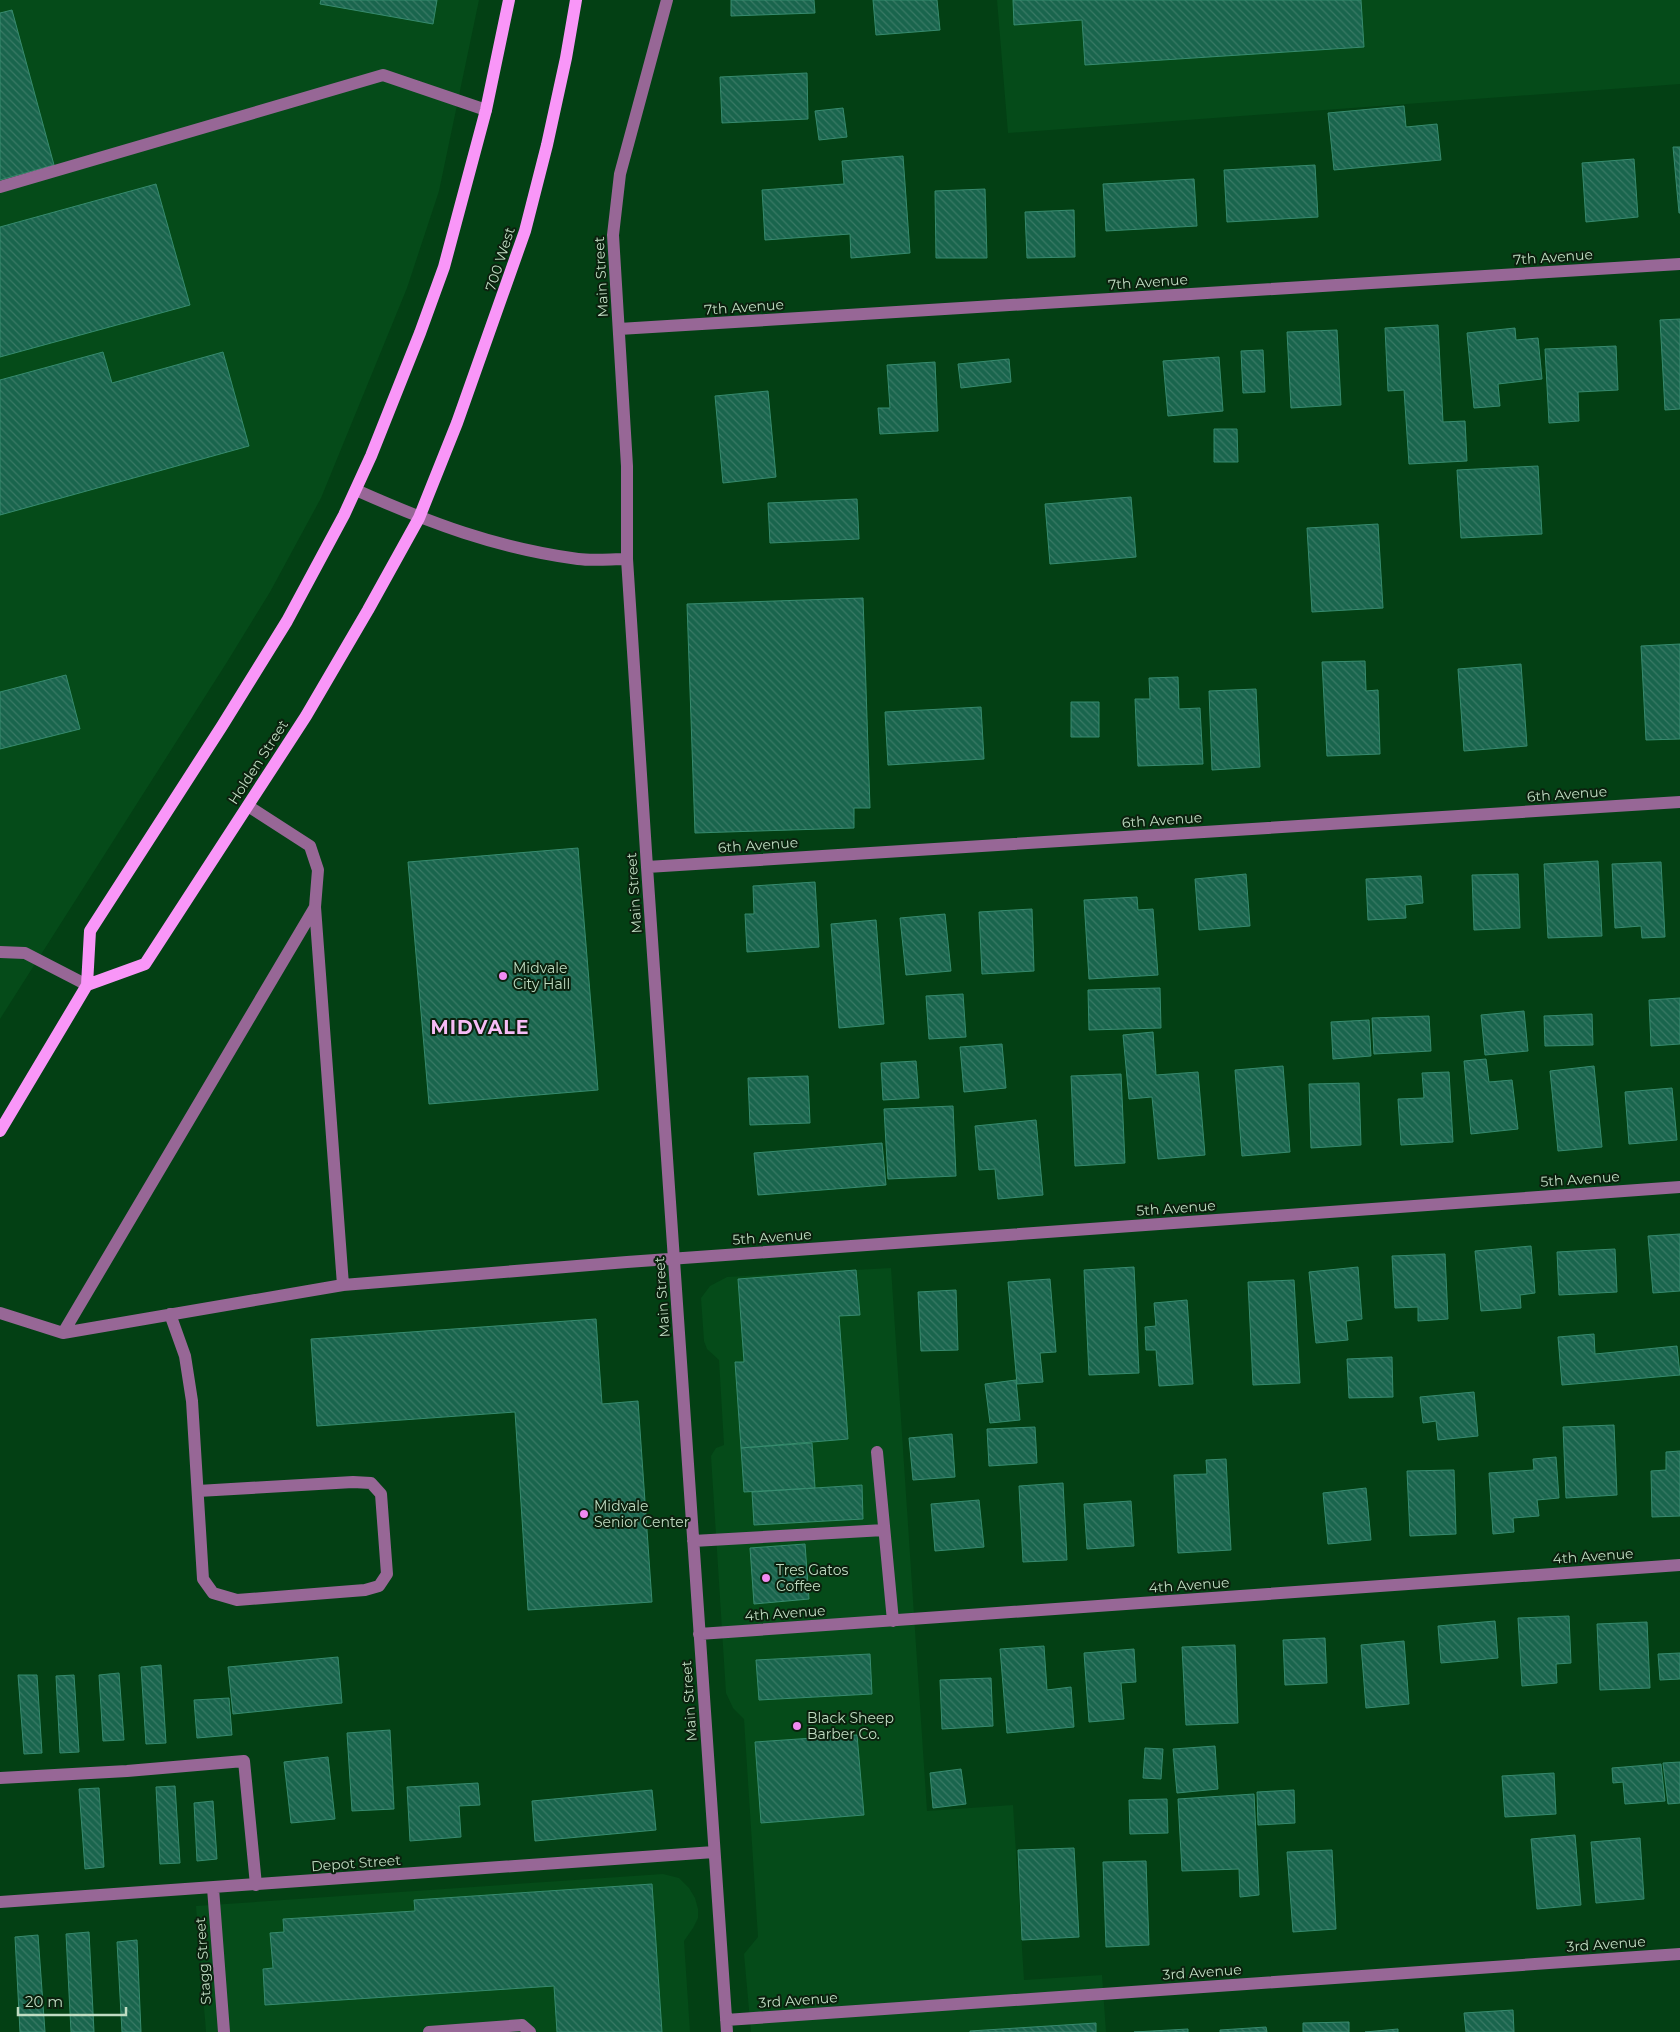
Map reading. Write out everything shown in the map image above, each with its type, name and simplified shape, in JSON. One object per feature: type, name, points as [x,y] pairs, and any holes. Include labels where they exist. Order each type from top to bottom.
[{"type":"main road","points":[[0,1131],[87,985],[90,931],[282,629],[356,490],[394,400],[444,267],[486,110],[509,0]]},
{"type":"main road","name":"700 West","points":[[419,518],[460,415],[525,231],[547,145],[576,0]]},
{"type":"main road","name":"Holden Street","points":[[87,985],[145,964],[306,716],[419,518]]},
{"type":"street","name":"Main Street","points":[[667,0],[620,174],[613,235],[627,466],[627,560],[727,2026]]},
{"type":"street","points":[[0,187],[383,75],[486,110]]},
{"type":"street","name":"7th Avenue","points":[[619,330],[1680,264]]},
{"type":"street","points":[[356,490],[419,518],[469,536],[528,550],[580,559],[627,560]]},
{"type":"street","name":"6th Avenue","points":[[647,867],[1680,802]]},
{"type":"street","points":[[248,806],[310,846],[318,870],[315,907],[343,1285]]},
{"type":"street","points":[[0,1314],[63,1333],[315,907]]},
{"type":"street","points":[[0,952],[26,953],[87,985]]},
{"type":"street","name":"5th Avenue","points":[[63,1333],[343,1285],[674,1259],[1680,1187]]},
{"type":"street","points":[[170,1314],[185,1356],[191,1392],[203,1579],[213,1593],[237,1600],[365,1590],[379,1586],[387,1574],[381,1494],[371,1483],[353,1482],[198,1491]]},
{"type":"street","points":[[877,1452],[893,1621]]},
{"type":"street","points":[[693,1541],[884,1530]]},
{"type":"street","name":"4th Avenue","points":[[699,1634],[1680,1565]]},
{"type":"street","points":[[0,1778],[244,1762],[256,1885]]},
{"type":"street","name":"Depot Street","points":[[0,1902],[714,1852]]},
{"type":"street","name":"Stagg Street","points":[[213,1888],[224,2032]]},
{"type":"street","name":"3rd Avenue","points":[[727,2026],[1680,1954]]},
{"type":"street","points":[[429,2032],[522,2025],[530,2032]]},
{"type":"shaded area","points":[[0,0],[479,0],[439,191],[407,288],[321,498],[270,592],[227,662],[0,1019]]},
{"type":"shaded area","points":[[997,0],[1680,0],[1680,84],[1008,133]]},
{"type":"shaded area","points":[[891,1268],[927,1811],[1013,1805],[1024,1980],[1102,1975],[1106,2032],[751,2032],[744,1954],[758,1937],[744,1719],[733,1708],[726,1693],[711,1456],[716,1448],[724,1445],[719,1360],[707,1349],[704,1341],[701,1298],[710,1286],[727,1277]]},
{"type":"shaded area","points":[[663,1874],[679,1878],[689,1888],[695,1898],[698,1909],[698,1918],[684,1941],[690,2032],[206,2032],[196,1906]]},
{"type":"building","points":[[321,0],[437,0],[433,24],[320,4]]},
{"type":"building","points":[[731,0],[814,0],[815,13],[731,16]]},
{"type":"building","points":[[873,0],[937,0],[940,30],[876,35]]},
{"type":"building","points":[[1013,0],[1361,0],[1364,47],[1085,65],[1082,20],[1014,25]]},
{"type":"building","points":[[12,10],[54,165],[0,180],[0,13]]},
{"type":"building","points":[[807,73],[808,119],[722,123],[720,77]]},
{"type":"building","points":[[1404,106],[1406,127],[1437,124],[1441,160],[1334,170],[1328,113]]},
{"type":"building","points":[[843,108],[847,137],[819,140],[815,111]]},
{"type":"building","points":[[1673,147],[1680,147],[1680,213],[1679,213]]},
{"type":"building","points":[[903,156],[910,253],[851,258],[850,234],[765,240],[762,190],[844,184],[842,161]]},
{"type":"building","points":[[1634,159],[1638,217],[1586,222],[1582,163]]},
{"type":"building","points":[[1315,165],[1318,217],[1227,222],[1224,170]]},
{"type":"building","points":[[1194,179],[1197,226],[1106,231],[1103,184]]},
{"type":"building","points":[[156,184],[190,305],[0,357],[0,227]]},
{"type":"building","points":[[985,189],[987,258],[936,258],[935,191]]},
{"type":"building","points":[[1074,210],[1075,257],[1027,258],[1025,212]]},
{"type":"building","points":[[1680,319],[1680,409],[1665,410],[1660,320]]},
{"type":"building","points":[[1438,325],[1443,422],[1465,421],[1467,461],[1409,464],[1404,390],[1388,391],[1385,328]]},
{"type":"building","points":[[1515,328],[1516,340],[1538,338],[1542,379],[1498,384],[1500,406],[1474,408],[1467,333]]},
{"type":"building","points":[[1337,330],[1341,405],[1291,408],[1287,332]]},
{"type":"building","points":[[1616,346],[1618,390],[1578,392],[1579,421],[1549,423],[1545,349]]},
{"type":"building","points":[[1263,350],[1265,392],[1243,393],[1241,351]]},
{"type":"building","points":[[103,352],[112,383],[223,352],[249,446],[0,515],[0,380]]},
{"type":"building","points":[[1219,357],[1223,411],[1168,416],[1163,361]]},
{"type":"building","points":[[1009,359],[1011,382],[961,388],[958,364]]},
{"type":"building","points":[[935,362],[938,431],[880,434],[878,408],[890,408],[887,365]]},
{"type":"building","points":[[768,391],[776,477],[723,483],[715,396]]},
{"type":"building","points":[[1214,429],[1237,429],[1238,462],[1214,462]]},
{"type":"building","points":[[1538,466],[1542,534],[1461,538],[1457,470]]},
{"type":"building","points":[[1131,497],[1136,557],[1050,564],[1045,504]]},
{"type":"building","points":[[857,499],[859,539],[770,543],[768,503]]},
{"type":"building","points":[[1378,524],[1383,608],[1312,612],[1307,528]]},
{"type":"building","points":[[863,598],[870,808],[854,808],[854,828],[695,833],[687,604]]},
{"type":"building","points":[[1680,644],[1680,739],[1646,740],[1641,646]]},
{"type":"building","points":[[1365,661],[1366,691],[1378,690],[1380,754],[1327,756],[1322,662]]},
{"type":"building","points":[[1521,664],[1527,746],[1464,751],[1458,669]]},
{"type":"building","points":[[66,675],[80,729],[0,749],[0,692]]},
{"type":"building","points":[[1178,677],[1179,709],[1200,708],[1203,764],[1138,766],[1135,699],[1150,699],[1149,678]]},
{"type":"building","points":[[1256,689],[1260,767],[1212,770],[1209,691]]},
{"type":"building","points":[[1071,702],[1099,702],[1099,737],[1071,737]]},
{"type":"building","points":[[981,707],[984,759],[888,765],[885,712]]},
{"type":"building","name":"Midvale City Hall","points":[[578,848],[598,1090],[429,1104],[408,862]]},
{"type":"building","points":[[1598,861],[1602,936],[1548,938],[1544,864]]},
{"type":"building","points":[[1661,862],[1665,937],[1642,938],[1641,926],[1615,928],[1612,864]]},
{"type":"building","points":[[1246,874],[1250,926],[1199,930],[1195,879]]},
{"type":"building","points":[[1518,874],[1520,928],[1474,930],[1472,875]]},
{"type":"building","points":[[1421,876],[1423,903],[1405,905],[1406,918],[1368,920],[1366,879]]},
{"type":"building","points":[[815,882],[819,947],[747,952],[745,914],[754,914],[753,886]]},
{"type":"building","points":[[1137,897],[1138,910],[1153,909],[1158,975],[1089,979],[1084,900]]},
{"type":"building","points":[[1032,909],[1034,971],[982,974],[979,912]]},
{"type":"building","points":[[945,914],[951,971],[906,975],[900,918]]},
{"type":"building","points":[[876,920],[884,1024],[839,1028],[831,924]]},
{"type":"building","points":[[1160,988],[1161,1028],[1089,1030],[1088,990]]},
{"type":"building","points":[[963,994],[966,1037],[929,1039],[926,996]]},
{"type":"building","points":[[1680,998],[1680,1044],[1651,1046],[1649,1000]]},
{"type":"building","points":[[1524,1011],[1528,1051],[1485,1055],[1481,1015]]},
{"type":"building","points":[[1592,1014],[1593,1045],[1545,1046],[1544,1016]]},
{"type":"building","points":[[1429,1016],[1431,1051],[1374,1054],[1372,1018]]},
{"type":"building","points":[[1369,1020],[1371,1056],[1333,1059],[1331,1022]]},
{"type":"building","points":[[1153,1032],[1156,1075],[1198,1072],[1205,1155],[1158,1159],[1152,1097],[1129,1099],[1123,1035]]},
{"type":"building","points":[[1002,1044],[1006,1088],[964,1092],[960,1047]]},
{"type":"building","points":[[1486,1059],[1489,1082],[1512,1080],[1518,1129],[1471,1134],[1464,1061]]},
{"type":"building","points":[[916,1061],[919,1098],[883,1100],[881,1063]]},
{"type":"building","points":[[1283,1066],[1290,1152],[1242,1156],[1235,1070]]},
{"type":"building","points":[[1594,1066],[1602,1147],[1558,1151],[1550,1071]]},
{"type":"building","points":[[1449,1072],[1453,1142],[1401,1145],[1398,1099],[1424,1098],[1422,1073]]},
{"type":"building","points":[[1121,1074],[1125,1163],[1075,1166],[1071,1076]]},
{"type":"building","points":[[808,1076],[810,1123],[750,1125],[748,1078]]},
{"type":"building","points":[[1359,1083],[1361,1145],[1311,1148],[1309,1084]]},
{"type":"building","points":[[1672,1088],[1677,1140],[1629,1144],[1625,1092]]},
{"type":"building","points":[[953,1106],[956,1176],[888,1179],[884,1109]]},
{"type":"building","points":[[1036,1120],[1043,1195],[998,1199],[995,1169],[979,1170],[975,1126]]},
{"type":"building","points":[[882,1143],[886,1185],[758,1195],[754,1153]]},
{"type":"building","points":[[1680,1234],[1680,1291],[1653,1293],[1648,1236]]},
{"type":"building","points":[[1531,1246],[1535,1293],[1520,1295],[1521,1308],[1481,1311],[1475,1251]]},
{"type":"building","points":[[1615,1249],[1617,1292],[1559,1295],[1557,1252]]},
{"type":"building","points":[[1445,1254],[1448,1319],[1418,1321],[1418,1307],[1395,1308],[1392,1256]]},
{"type":"building","points":[[1134,1267],[1139,1373],[1089,1375],[1084,1270]]},
{"type":"building","points":[[1358,1267],[1362,1319],[1346,1321],[1348,1340],[1316,1343],[1309,1272]]},
{"type":"building","points":[[856,1270],[860,1315],[839,1316],[848,1439],[741,1448],[735,1362],[744,1362],[738,1279]]},
{"type":"building","points":[[1050,1279],[1056,1352],[1040,1353],[1043,1382],[1017,1384],[1008,1282]]},
{"type":"building","points":[[1294,1280],[1300,1383],[1253,1385],[1248,1282]]},
{"type":"building","points":[[956,1290],[958,1350],[921,1351],[918,1292]]},
{"type":"building","points":[[1187,1300],[1193,1384],[1159,1386],[1156,1350],[1146,1350],[1145,1327],[1156,1326],[1154,1303]]},
{"type":"building","name":"Midvale Senior Center","points":[[596,1319],[602,1404],[638,1401],[652,1602],[528,1610],[515,1412],[317,1426],[311,1339]]},
{"type":"building","points":[[1594,1334],[1595,1354],[1677,1346],[1680,1375],[1562,1385],[1558,1337]]},
{"type":"building","points":[[1392,1357],[1393,1397],[1349,1398],[1347,1359]]},
{"type":"building","points":[[1016,1380],[1020,1420],[990,1423],[985,1384]]},
{"type":"building","points":[[1474,1392],[1478,1436],[1438,1440],[1436,1421],[1423,1423],[1420,1397]]},
{"type":"building","points":[[1614,1425],[1617,1495],[1566,1498],[1563,1427]]},
{"type":"building","points":[[1035,1427],[1037,1463],[989,1466],[987,1429]]},
{"type":"building","points":[[952,1434],[955,1477],[913,1480],[909,1438]]},
{"type":"building","points":[[812,1443],[815,1488],[744,1492],[741,1448]]},
{"type":"building","points":[[1680,1451],[1680,1516],[1652,1517],[1651,1471],[1666,1470],[1666,1452]]},
{"type":"building","points":[[1556,1457],[1559,1498],[1537,1500],[1539,1516],[1513,1518],[1514,1532],[1493,1534],[1489,1473],[1534,1470],[1533,1459]]},
{"type":"building","points":[[1226,1459],[1231,1550],[1178,1553],[1174,1475],[1207,1474],[1206,1460]]},
{"type":"building","points":[[1454,1470],[1456,1534],[1410,1536],[1407,1471]]},
{"type":"building","points":[[1063,1483],[1067,1560],[1023,1562],[1019,1486]]},
{"type":"building","points":[[862,1485],[863,1519],[754,1525],[752,1492]]},
{"type":"building","points":[[1366,1488],[1371,1540],[1328,1544],[1323,1493]]},
{"type":"building","points":[[979,1500],[984,1547],[935,1551],[931,1504]]},
{"type":"building","points":[[1131,1501],[1134,1546],[1087,1549],[1084,1504]]},
{"type":"building","points":[[805,1544],[809,1599],[754,1604],[750,1548]]},
{"type":"building","points":[[1569,1616],[1571,1663],[1556,1664],[1557,1683],[1522,1686],[1518,1618]]},
{"type":"building","points":[[1495,1621],[1498,1658],[1441,1663],[1438,1626]]},
{"type":"building","points":[[1647,1622],[1650,1688],[1600,1690],[1597,1624]]},
{"type":"building","points":[[1325,1638],[1327,1683],[1285,1685],[1283,1640]]},
{"type":"building","points":[[1404,1641],[1409,1704],[1366,1708],[1361,1645]]},
{"type":"building","points":[[1235,1645],[1238,1723],[1186,1725],[1182,1647]]},
{"type":"building","points":[[1044,1646],[1047,1690],[1071,1687],[1074,1727],[1007,1733],[1000,1649]]},
{"type":"building","points":[[1134,1649],[1136,1682],[1121,1683],[1124,1719],[1089,1722],[1084,1653]]},
{"type":"building","points":[[1680,1653],[1680,1679],[1660,1680],[1658,1654]]},
{"type":"building","points":[[870,1654],[872,1694],[759,1700],[756,1660]]},
{"type":"building","points":[[338,1657],[342,1703],[233,1714],[228,1667]]},
{"type":"building","points":[[161,1665],[166,1743],[146,1744],[141,1667]]},
{"type":"building","points":[[119,1673],[124,1740],[103,1741],[99,1675]]},
{"type":"building","points":[[18,1675],[37,1675],[42,1753],[24,1754]]},
{"type":"building","points":[[74,1675],[79,1752],[60,1753],[56,1676]]},
{"type":"building","points":[[991,1678],[993,1726],[942,1729],[940,1680]]},
{"type":"building","points":[[229,1698],[232,1735],[197,1738],[194,1700]]},
{"type":"building","points":[[390,1730],[394,1809],[352,1811],[347,1733]]},
{"type":"building","points":[[857,1735],[864,1815],[761,1823],[755,1742]]},
{"type":"building","points":[[1215,1746],[1218,1789],[1177,1793],[1173,1749]]},
{"type":"building","points":[[1145,1748],[1163,1749],[1161,1779],[1143,1778]]},
{"type":"building","points":[[328,1757],[335,1819],[291,1823],[284,1762]]},
{"type":"building","points":[[1680,1762],[1680,1803],[1668,1804],[1663,1763]]},
{"type":"building","points":[[1661,1764],[1665,1801],[1625,1804],[1623,1782],[1613,1783],[1612,1768]]},
{"type":"building","points":[[961,1769],[966,1804],[933,1808],[930,1773]]},
{"type":"building","points":[[1554,1773],[1556,1814],[1505,1817],[1502,1776]]},
{"type":"building","points":[[478,1783],[480,1805],[459,1806],[461,1837],[410,1841],[407,1787]]},
{"type":"building","points":[[175,1786],[180,1863],[160,1864],[156,1787]]},
{"type":"building","points":[[99,1788],[104,1867],[85,1869],[79,1789]]},
{"type":"building","points":[[652,1790],[656,1830],[535,1841],[532,1801]]},
{"type":"building","points":[[1294,1790],[1295,1823],[1258,1825],[1257,1792]]},
{"type":"building","points":[[1254,1794],[1259,1895],[1240,1897],[1239,1869],[1182,1871],[1178,1799]]},
{"type":"building","points":[[1167,1799],[1168,1833],[1130,1834],[1129,1800]]},
{"type":"building","points":[[213,1801],[217,1859],[197,1861],[194,1803]]},
{"type":"building","points":[[1575,1835],[1581,1905],[1537,1909],[1531,1839]]},
{"type":"building","points":[[1640,1838],[1644,1899],[1596,1903],[1591,1842]]},
{"type":"building","points":[[1074,1848],[1079,1937],[1022,1940],[1018,1850]]},
{"type":"building","points":[[1332,1850],[1336,1929],[1293,1932],[1287,1852]]},
{"type":"building","points":[[1146,1861],[1149,1945],[1106,1947],[1103,1862]]},
{"type":"building","points":[[652,1884],[662,2032],[557,2032],[554,1986],[265,2005],[263,1969],[273,1968],[270,1933],[284,1932],[283,1919],[415,1911],[414,1900]]},
{"type":"building","points":[[89,1932],[94,2032],[71,2032],[66,1934]]},
{"type":"building","points":[[38,1935],[45,2032],[20,2032],[15,1937]]},
{"type":"building","points":[[137,1940],[141,2032],[122,2032],[117,1942]]},
{"type":"building","points":[[1513,2010],[1514,2032],[1466,2032],[1464,2013]]},
{"type":"building","points":[[1349,2022],[1349,2032],[1303,2032],[1303,2023]]},
{"type":"building","points":[[1096,2023],[1096,2032],[970,2032],[970,2031]]},
{"type":"building","points":[[1266,2027],[1267,2032],[1220,2032],[1220,2030]]},
{"type":"building","points":[[1188,2029],[1188,2032],[1134,2032]]},
{"type":"building","points":[[1398,2029],[1398,2032],[1365,2032]]},
{"type":"place","name":"Midvale City Hall","points":[[503,976]]},
{"type":"place","name":"Midvale Senior Center","points":[[584,1514]]},
{"type":"place","name":"Tres Gatos Coffee","points":[[766,1578]]},
{"type":"place","name":"Black Sheep Barber Co.","points":[[797,1726]]},
{"type":"district","name":"MIDVALE","points":[[480,1027]]}]
